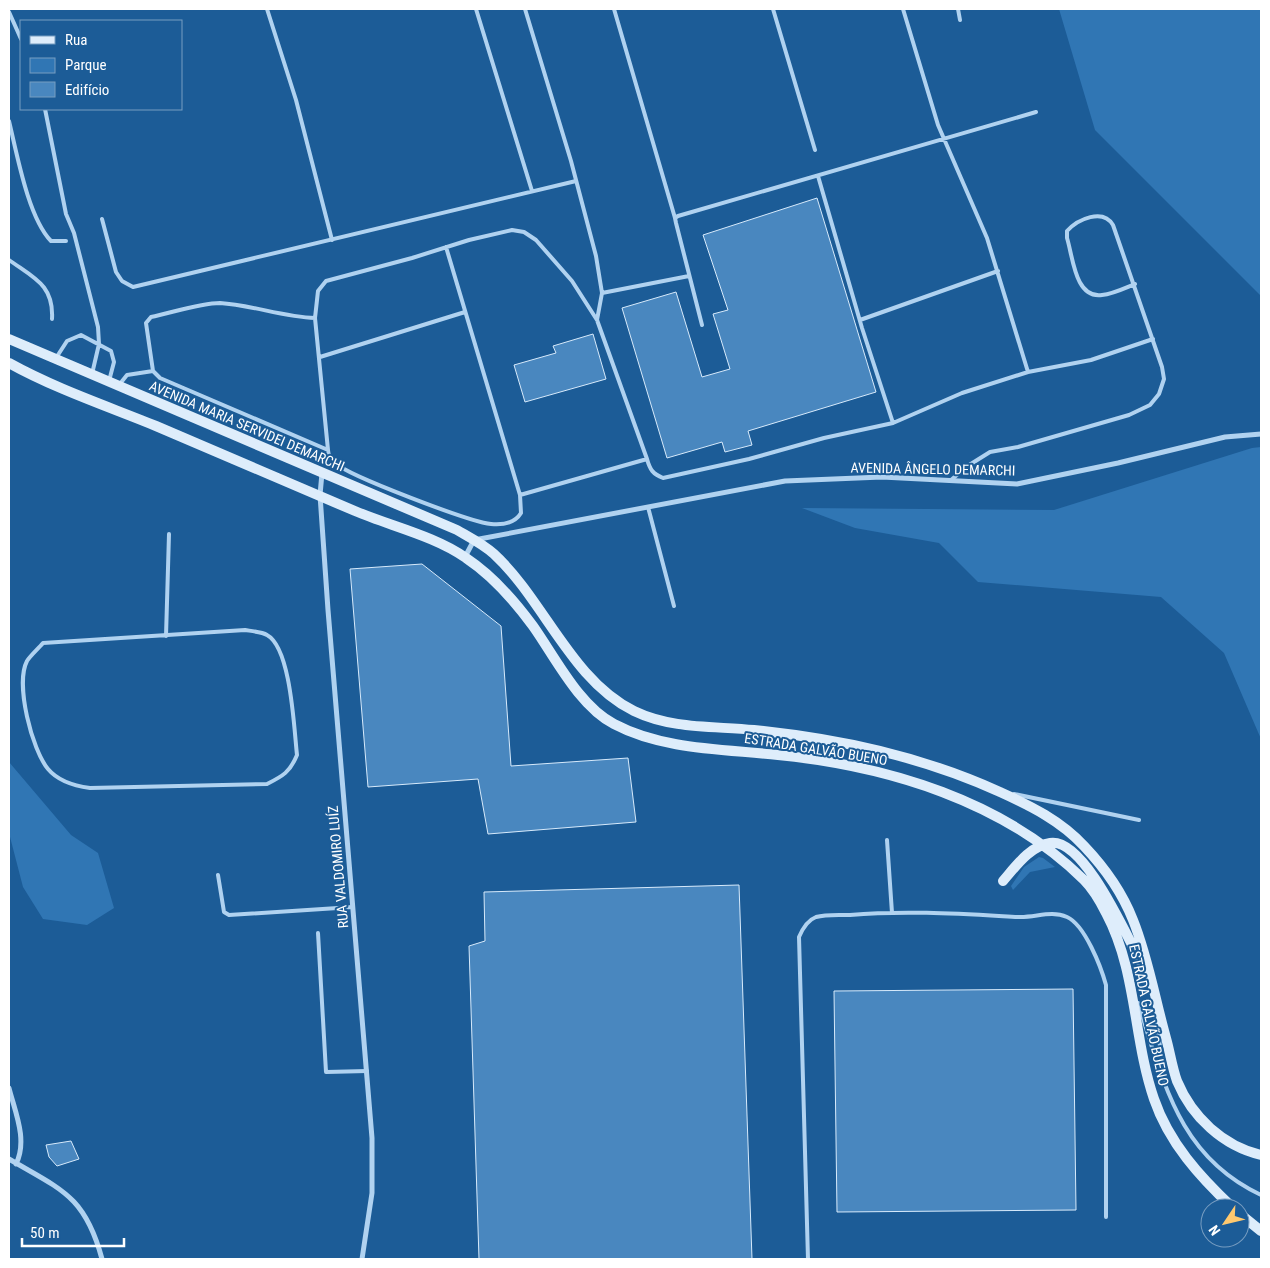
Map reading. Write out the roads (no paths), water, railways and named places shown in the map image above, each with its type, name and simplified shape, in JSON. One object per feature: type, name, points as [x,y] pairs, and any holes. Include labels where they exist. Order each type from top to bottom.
[{"type":"main road","name":"AVENIDA MARIA SERVIDEI DEMARCHI","points":[[9,339],[457,530],[474,540]]},
{"type":"main road","points":[[9,363],[89,401],[150,424],[450,548],[465,557]]},
{"type":"main road","name":"ESTRADA GALVÃO BUENO","points":[[474,540],[493,553],[512,574],[588,673],[609,695],[632,710],[657,720],[689,726],[754,730],[846,742],[918,760],[1029,805],[1064,827],[1106,871],[1133,918],[1176,1078],[1186,1099],[1194,1112],[1219,1134],[1242,1149],[1261,1155]]},
{"type":"main road","name":"ESTRADA GALVÃO BUENO","points":[[465,557],[497,583],[531,623],[571,683],[597,713],[611,723],[651,738],[684,746],[788,756],[890,774],[972,804],[1024,832],[1042,845],[1094,890],[1116,933],[1128,974],[1148,1078],[1160,1116],[1186,1158],[1203,1179],[1223,1198]]},
{"type":"main road","points":[[1003,881],[1025,857],[1042,845],[1053,842],[1062,845],[1077,855],[1107,895],[1129,943],[1149,977]]},
{"type":"main road","points":[[1250,1222],[1261,1230]]},
{"type":"street","name":"AVENIDA ÂNGELO DEMARCHI","points":[[474,540],[785,481],[882,477],[1017,484],[1118,463],[1225,437],[1261,434]]},
{"type":"street","name":"RUA VALDOMIRO LUÍZ","points":[[322,473],[320,495],[372,1138],[372,1193],[362,1259]]},
{"type":"street","points":[[465,557],[474,540]]},
{"type":"street","points":[[9,1088],[22,1138],[22,1148],[16,1164]]},
{"type":"street","points":[[9,1160],[63,1191],[77,1204],[92,1228],[102,1259]]},
{"type":"lane","points":[[267,9],[296,100],[332,240]]},
{"type":"lane","points":[[476,9],[532,191]]},
{"type":"lane","points":[[525,9],[596,256],[602,294],[597,320]]},
{"type":"lane","points":[[614,9],[675,218],[702,325]]},
{"type":"lane","points":[[773,9],[815,150]]},
{"type":"lane","points":[[903,9],[942,138],[983,230],[998,271],[1028,372]]},
{"type":"lane","points":[[958,9],[960,20]]},
{"type":"lane","points":[[9,12],[20,37]]},
{"type":"lane","points":[[45,110],[66,214],[74,233],[98,327],[99,344],[92,375]]},
{"type":"lane","points":[[675,218],[942,138],[1036,112]]},
{"type":"lane","points":[[9,121],[26,186],[38,222],[44,234],[51,241],[66,241]]},
{"type":"lane","points":[[818,176],[860,320],[893,423]]},
{"type":"lane","points":[[102,219],[116,272],[122,281],[133,287],[576,181]]},
{"type":"lane","points":[[950,481],[966,467],[990,452],[1018,447],[1129,415],[1150,405],[1159,394],[1164,379],[1135,284],[1110,219],[1098,215],[1073,224],[1067,231],[1067,238],[1082,288],[1090,295],[1102,296],[1135,284]]},
{"type":"lane","points":[[446,247],[520,495],[522,509],[518,518],[506,523],[488,524],[346,470],[335,463],[328,450],[316,318],[318,291],[326,281],[446,247],[512,230],[524,232],[536,240],[572,281],[597,320],[649,469],[655,475],[663,478],[676,477],[893,423],[962,393],[1028,372],[1090,360],[1153,339]]},
{"type":"lane","points":[[9,260],[40,282],[46,289],[51,296],[52,319]]},
{"type":"lane","points":[[860,320],[998,271]]},
{"type":"lane","points":[[602,294],[689,276]]},
{"type":"lane","points":[[316,318],[295,318],[237,305],[217,303],[151,317],[146,323],[153,371],[160,378],[328,450]]},
{"type":"lane","points":[[320,357],[465,312]]},
{"type":"lane","points":[[55,360],[68,341],[81,335],[111,351],[114,358],[114,385]]},
{"type":"lane","points":[[114,385],[127,374],[153,371]]},
{"type":"lane","points":[[520,495],[647,459]]},
{"type":"lane","points":[[648,507],[674,606]]},
{"type":"lane","points":[[166,636],[169,534]]},
{"type":"lane","points":[[245,630],[267,635],[280,648],[286,666],[297,756],[292,768],[267,784],[90,788],[73,785],[48,769],[33,739],[24,703],[26,662],[43,644],[166,636],[245,630]]},
{"type":"lane","points":[[1001,793],[1045,800],[1139,820]]},
{"type":"lane","points":[[887,840],[892,913]]},
{"type":"lane","points":[[218,875],[224,912],[229,915],[353,907]]},
{"type":"lane","points":[[808,1259],[799,937],[803,928],[815,917],[892,913],[992,914],[1020,917],[1054,913],[1068,917],[1080,928],[1101,966],[1106,985],[1106,1217]]},
{"type":"lane","points":[[318,933],[326,1072],[367,1071]]},
{"type":"lane","points":[[1128,974],[1168,1095],[1187,1133],[1209,1160],[1236,1182],[1261,1195]]},
{"type":"lane","points":[[1149,977],[1168,1095]]}]
